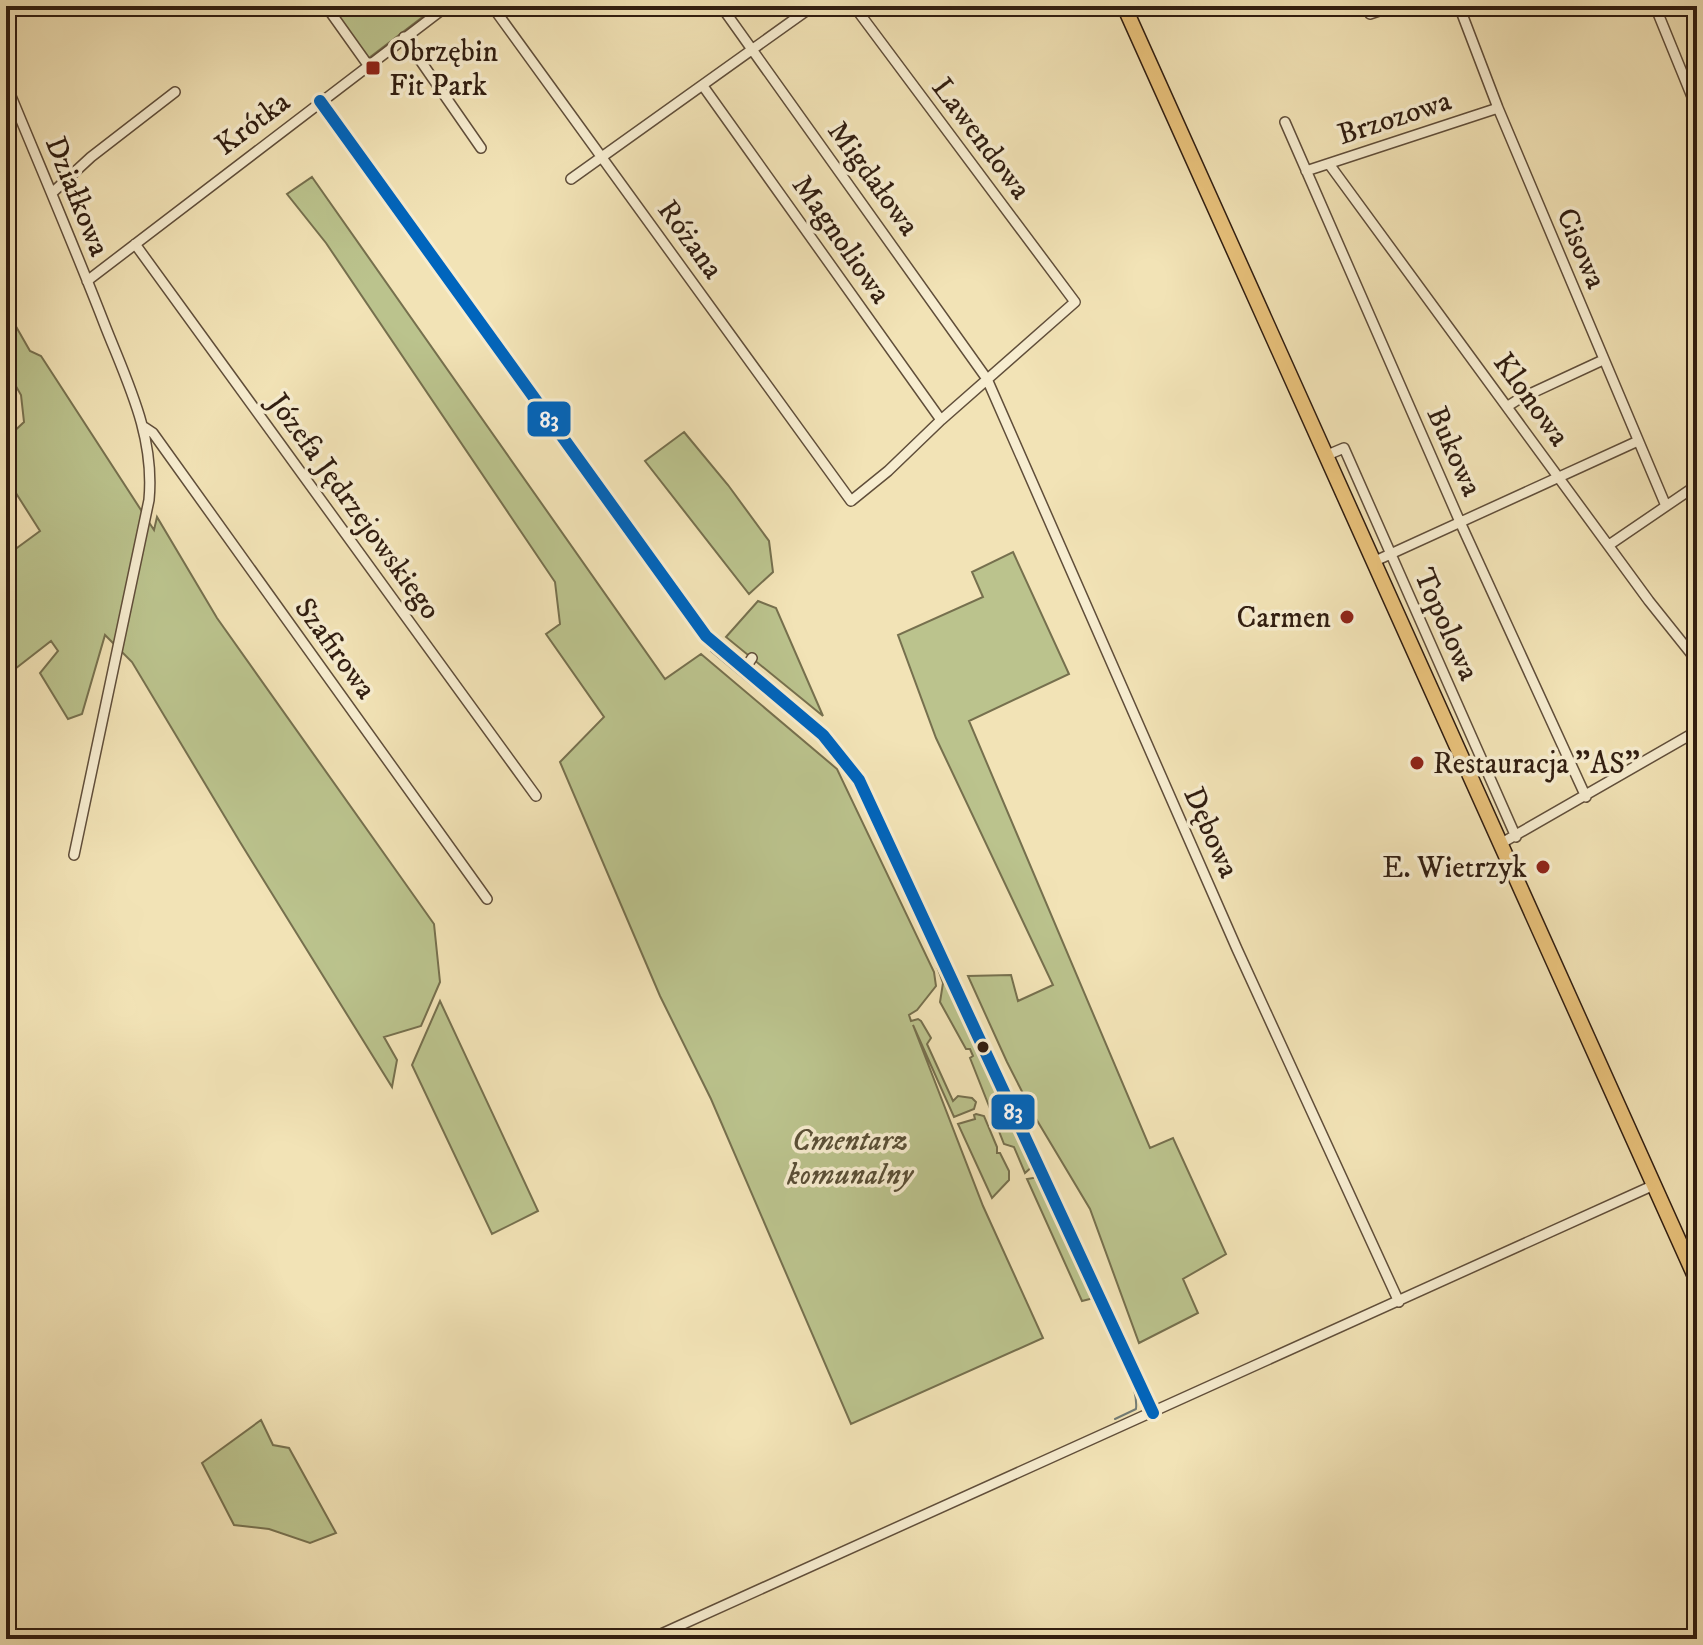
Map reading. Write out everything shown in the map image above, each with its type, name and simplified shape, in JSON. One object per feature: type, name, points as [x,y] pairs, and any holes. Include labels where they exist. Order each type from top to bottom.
[{"type":"main road","points":[[1124,6],[1697,1281]]},
{"type":"street","points":[[326,6],[368,65]]},
{"type":"street","name":"Krótka","points":[[87,281],[447,6]]},
{"type":"street","name":"Różana","points":[[492,6],[851,501],[888,471],[941,420]]},
{"type":"street","name":"Migdałowa","points":[[721,6],[987,379]]},
{"type":"street","points":[[571,179],[813,6]]},
{"type":"street","name":"Lawendowa","points":[[854,6],[1075,302],[987,379]]},
{"type":"street","points":[[1370,14],[1394,6]]},
{"type":"street","name":"Cisowa","points":[[1459,6],[1498,108],[1666,506]]},
{"type":"street","points":[[1655,6],[1697,109]]},
{"type":"street","points":[[404,37],[481,148]]},
{"type":"street","name":"Działkowa","points":[[6,84],[144,427]]},
{"type":"street","name":"Magnoliowa","points":[[703,86],[941,420]]},
{"type":"street","points":[[52,193],[91,157],[175,92]]},
{"type":"street","points":[[320,101],[706,636],[823,735],[859,780],[897,873],[1153,1413]]},
{"type":"street","name":"Brzozowa","points":[[1306,171],[1498,108]]},
{"type":"street","name":"Bukowa","points":[[1285,122],[1460,522],[1586,797]]},
{"type":"street","name":"Klonowa","points":[[1329,164],[1697,661]]},
{"type":"street","name":"Józefa Jędrzejowskiego","points":[[135,244],[536,796]]},
{"type":"street","points":[[1508,406],[1603,360]]},
{"type":"street","points":[[941,420],[987,379]]},
{"type":"street","name":"Dębowa","points":[[987,379],[1237,949],[1399,1302]]},
{"type":"street","points":[[74,855],[149,500],[150,456],[144,427]]},
{"type":"street","name":"Szafirowa","points":[[144,427],[153,433],[487,899]]},
{"type":"street","points":[[1373,562],[1638,441]]},
{"type":"street","name":"Topolowa","points":[[1325,456],[1344,448],[1516,837]]},
{"type":"street","points":[[1609,545],[1697,485]]},
{"type":"street","points":[[744,670],[752,658]]},
{"type":"street","points":[[1500,844],[1697,731]]},
{"type":"street","points":[[650,1639],[1654,1185]]},
{"type":"green space","points":[[326,6],[437,6],[365,61]]},
{"type":"green space","name":"Cmentarz komunalny","points":[[312,177],[665,679],[701,654],[837,769],[934,972],[936,986],[917,1010],[909,1015],[911,1021],[921,1021],[931,1038],[927,1044],[953,1101],[958,1096],[972,1098],[976,1102],[974,1109],[954,1117],[913,1025],[983,1206],[1043,1338],[851,1424],[711,1099],[660,996],[560,762],[604,717],[546,634],[560,624],[555,582],[326,243],[287,194]]},
{"type":"green space","points":[[10,316],[30,351],[41,356],[154,530],[157,517],[217,618],[434,924],[440,982],[421,1026],[384,1037],[397,1060],[392,1087],[132,662],[105,635],[82,714],[68,719],[40,673],[58,651],[51,641],[6,676],[6,556],[40,531],[7,479],[8,437],[24,422],[21,395],[6,369],[6,318]]},
{"type":"green space","points":[[684,432],[769,541],[773,572],[749,594],[645,461]]},
{"type":"green space","points":[[1013,552],[1069,674],[969,721],[1150,1148],[1173,1138],[1226,1254],[1183,1279],[1198,1313],[1139,1343],[1090,1209],[1035,1117],[968,976],[1011,975],[1018,1001],[1053,985],[936,738],[898,635],[983,597],[972,572]]},
{"type":"green space","points":[[758,601],[776,608],[823,716],[726,637]]},
{"type":"green space","points":[[938,969],[944,969],[1034,1165],[1025,1173],[1014,1147],[1004,1144],[970,1058],[973,1056],[970,1049],[966,1049],[940,1002],[943,983]]},
{"type":"green space","points":[[440,1001],[538,1211],[492,1234],[412,1065]]},
{"type":"green space","points":[[976,1114],[984,1116],[997,1153],[1000,1153],[1009,1171],[1009,1180],[992,1198],[958,1124],[975,1119]]},
{"type":"green space","points":[[1039,1177],[1095,1294],[1094,1298],[1082,1301],[1027,1179]]},
{"type":"green space","points":[[261,1420],[273,1445],[289,1448],[336,1533],[310,1543],[269,1529],[234,1525],[202,1463]]},
{"type":"waterway","points":[[711,651],[829,749]]},
{"type":"waterway","points":[[840,763],[855,785],[894,869]]},
{"type":"waterway","points":[[898,879],[938,962]]},
{"type":"waterway","points":[[942,972],[1032,1167]]},
{"type":"waterway","points":[[1037,1177],[1091,1295]]},
{"type":"waterway","points":[[1097,1306],[1128,1371],[1136,1398],[1136,1409],[1115,1419]]},
{"type":"transit line","name":"83","points":[[320,101],[706,636],[823,735],[859,780],[1153,1413]]},
{"type":"place","name":"Obrzębin Fit Park","points":[[373,68]]},
{"type":"place","name":"Carmen","points":[[1347,617]]},
{"type":"place","name":"Restauracja \"AS\"","points":[[1417,763]]},
{"type":"place","name":"E. Wietrzyk","points":[[1543,867]]}]
